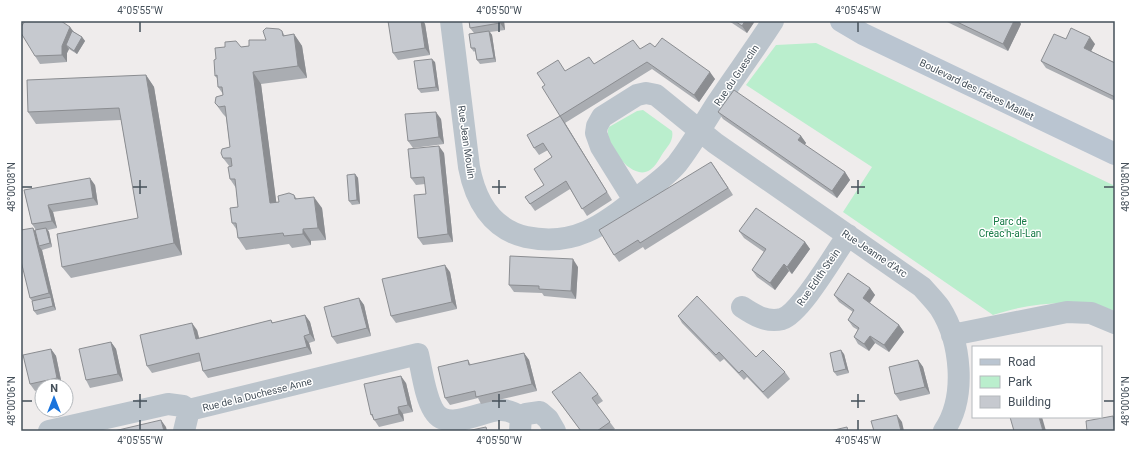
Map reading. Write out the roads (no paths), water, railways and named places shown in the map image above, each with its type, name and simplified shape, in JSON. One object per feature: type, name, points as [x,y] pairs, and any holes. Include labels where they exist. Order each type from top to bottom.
[{"type":"street","name":"Rue Jean Moulin","points":[[451,21],[472,179],[480,202],[498,225],[509,231],[528,237],[547,240],[567,239],[592,230],[634,200],[676,164],[700,130]]},
{"type":"street","name":"Rue du Guesclin","points":[[700,130],[773,21]]},
{"type":"street","name":"Boulevard des Frères Maillet","points":[[841,21],[874,39],[1115,154]]},
{"type":"street","name":"Rue Jeanne d'Arc","points":[[634,200],[597,138],[596,132],[598,121],[637,95],[646,93],[656,95],[714,143],[922,287],[940,308],[952,335],[958,366],[958,384],[952,417],[944,431]]},
{"type":"street","name":"Rue Edith Stein","points":[[742,307],[764,319],[782,319],[790,314],[800,304],[848,235]]},
{"type":"street","points":[[952,335],[1067,312],[1091,313],[1115,323]]},
{"type":"street","name":"Rue de la Duchesse Anne","points":[[49,431],[168,404],[183,406],[189,410],[418,354],[431,405],[438,417],[449,421],[501,410],[513,412],[520,424]]},
{"type":"street","points":[[184,431],[189,410]]},
{"type":"street","points":[[520,424],[526,414],[540,412],[548,419],[555,431]]},
{"type":"park label","name":"Parc de Créac'h-al-Lan","points":[[1010,226]]}]
